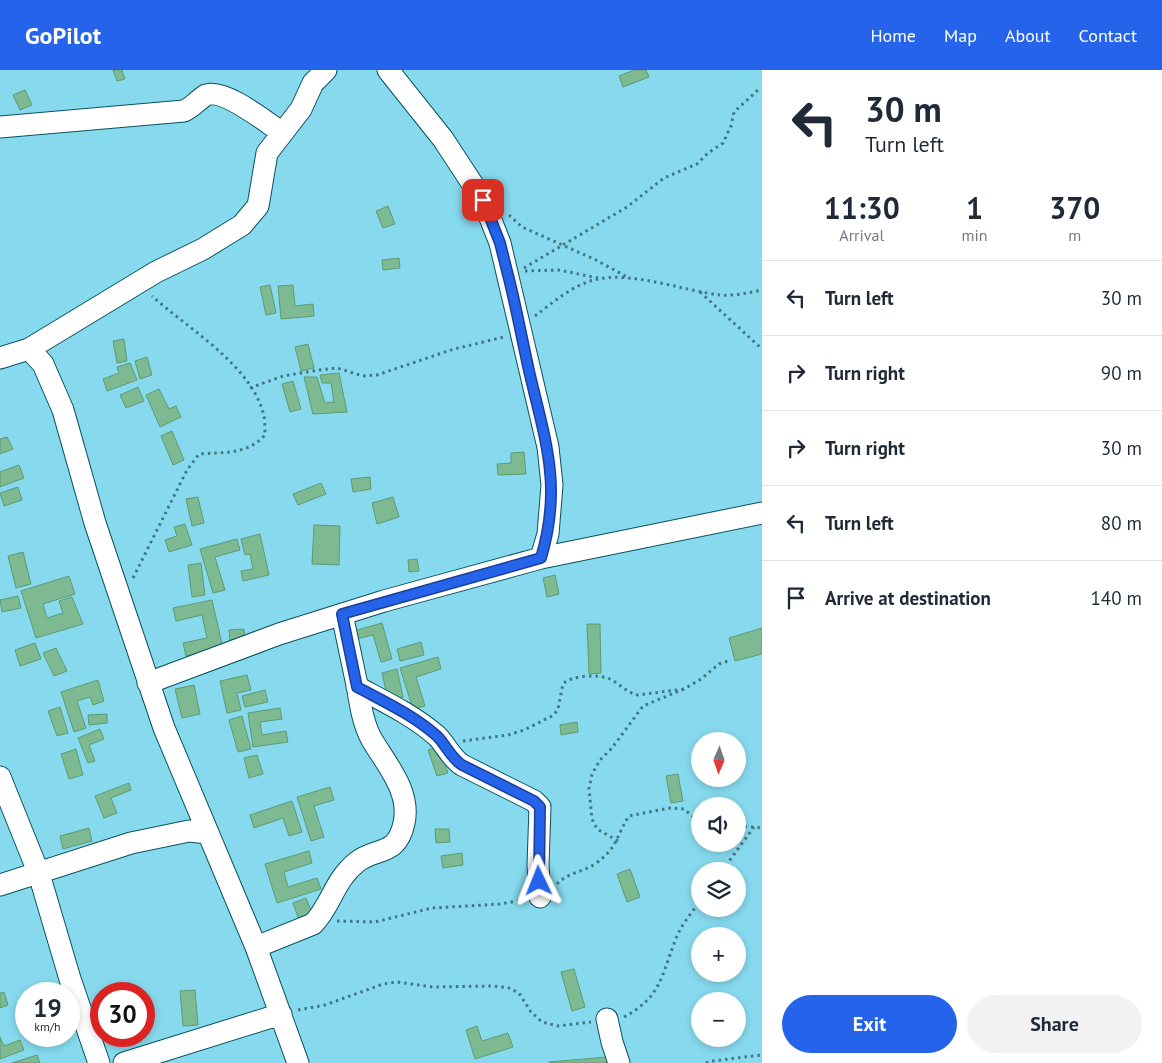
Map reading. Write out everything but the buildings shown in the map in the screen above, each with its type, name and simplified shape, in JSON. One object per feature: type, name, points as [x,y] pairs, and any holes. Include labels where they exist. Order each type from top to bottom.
[{"type":"street","points":[[0,358],[29,349],[137,284],[242,225],[258,206],[267,153],[281,132],[301,109],[312,83],[326,70]]},
{"type":"street","points":[[388,70],[443,139],[486,205],[500,243],[548,447],[552,486],[548,534],[541,558]]},
{"type":"street","points":[[0,127],[96,117],[184,111],[194,106],[205,96],[220,94],[281,132]]},
{"type":"street","points":[[29,349],[43,364],[62,410],[95,523],[164,728],[256,947],[298,1063]]},
{"type":"street","points":[[148,683],[279,634],[342,614],[541,558],[762,513]]},
{"type":"street","points":[[256,947],[313,924],[319,918],[335,886],[358,861],[389,849],[397,840],[404,824],[405,805],[401,790],[392,769],[371,739],[361,708],[342,614]]},
{"type":"street","points":[[357,687],[410,715],[437,736],[456,761],[462,765],[534,801],[540,807],[538,864],[540,897]]},
{"type":"street","points":[[0,776],[39,874],[70,979],[99,1063]]},
{"type":"street","points":[[0,885],[131,843],[189,831],[208,833]]},
{"type":"street","points":[[124,1063],[281,1014]]},
{"type":"street","points":[[607,1019],[619,1063]]},
{"type":"path","points":[[602,279],[578,272],[559,270],[520,271],[626,207],[664,178],[697,164],[708,153],[723,143],[731,126],[734,112],[758,90]]},
{"type":"path","points":[[509,214],[522,227],[562,244],[632,279]]},
{"type":"path","points":[[250,388],[283,376],[336,368],[363,376],[377,375],[454,349],[521,332],[549,306],[582,284],[602,279],[632,279],[722,295],[762,290]]},
{"type":"path","points":[[119,597],[144,559],[156,530],[187,470],[199,454],[233,452],[256,446],[265,436],[264,416],[250,388],[228,360],[200,334],[172,315],[137,284]]},
{"type":"path","points":[[700,292],[762,349]]},
{"type":"path","points":[[618,841],[598,829],[592,819],[589,788],[592,774],[600,760],[612,748],[643,706],[684,689],[701,680],[719,664],[731,660]]},
{"type":"path","points":[[450,752],[465,740],[508,735],[524,730],[554,715],[558,709],[563,684],[574,678],[607,678],[631,694],[638,695],[684,689]]},
{"type":"path","points":[[746,826],[762,828]]},
{"type":"path","points":[[729,862],[754,827]]},
{"type":"path","points":[[281,1014],[325,1005],[383,984],[397,982],[433,987],[493,986],[509,988],[519,993],[530,1012],[542,1022],[558,1026],[620,1018],[637,1010],[650,998],[667,968],[675,940],[691,913]]},
{"type":"path","points":[[706,1063],[712,1060],[762,1055]]},
{"type":"route","points":[[483,200],[500,243],[548,447],[552,486],[548,534],[541,558],[342,614],[357,687],[410,715],[437,736],[456,761],[462,765],[534,801],[540,807],[538,842],[539,881]]}]
